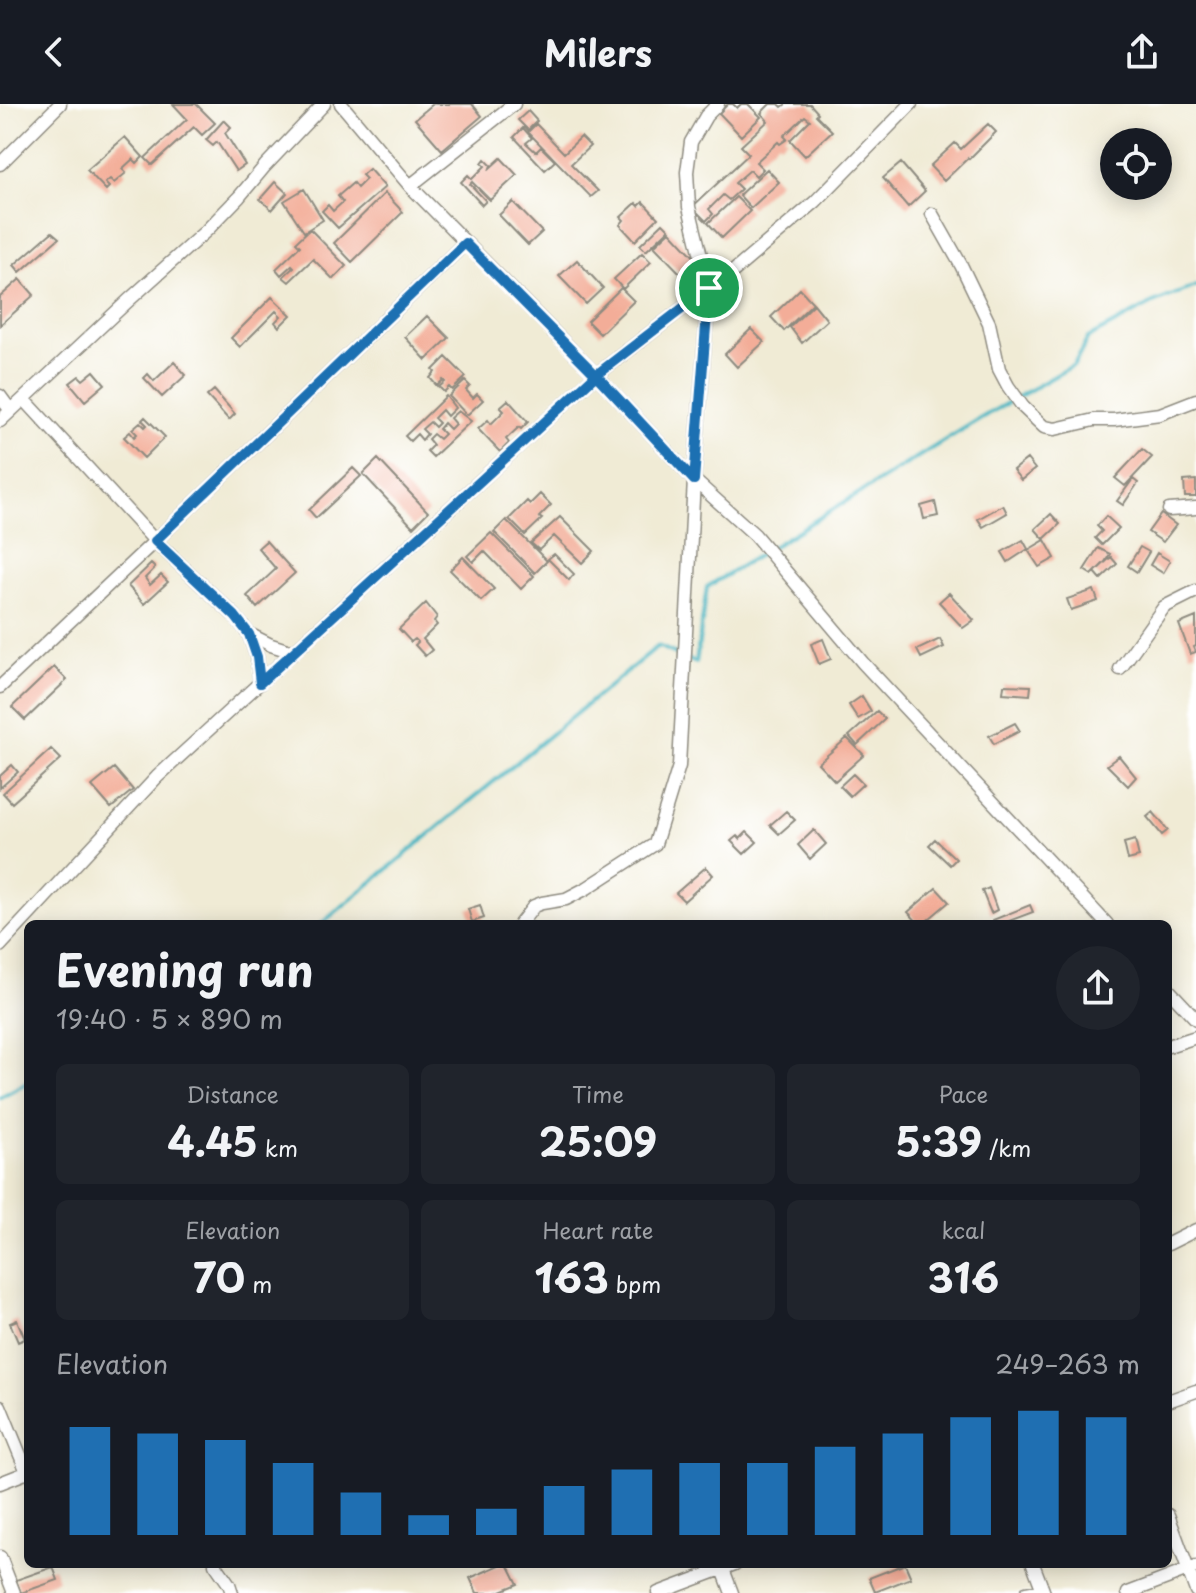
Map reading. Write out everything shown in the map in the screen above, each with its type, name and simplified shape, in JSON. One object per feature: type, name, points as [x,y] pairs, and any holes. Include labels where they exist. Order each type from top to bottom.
[{"type":"street","points":[[0,164],[60,104]]},
{"type":"street","points":[[0,421],[207,230],[324,104]]},
{"type":"street","points":[[341,104],[410,186],[596,375],[694,480],[755,535],[863,663],[1103,920]]},
{"type":"street","points":[[410,186],[514,104]]},
{"type":"street","points":[[524,920],[534,906],[577,894],[655,844],[679,766],[694,480],[709,288],[689,207],[687,172],[691,142],[706,116],[718,104]]},
{"type":"street","points":[[2,941],[157,777],[596,375],[729,275],[815,202],[903,107]]},
{"type":"street","points":[[932,214],[989,323],[999,369],[1023,407],[1044,427],[1055,429],[1094,420],[1160,414],[1196,400]]},
{"type":"street","points":[[0,687],[465,243]]},
{"type":"street","points":[[0,396],[11,411]]},
{"type":"street","points":[[24,399],[155,541],[235,616],[249,634],[257,657],[260,683]]},
{"type":"street","points":[[1169,510],[1196,508]]},
{"type":"street","points":[[1120,669],[1164,607],[1196,591]]},
{"type":"street","points":[[249,634],[293,652]]},
{"type":"street","points":[[1172,993],[1196,1019]]},
{"type":"street","points":[[1172,1045],[1196,1037]]},
{"type":"street","points":[[1172,1242],[1196,1230]]},
{"type":"street","points":[[1172,1400],[1196,1391]]},
{"type":"street","points":[[0,1406],[24,1463]]},
{"type":"street","points":[[0,1483],[24,1474]]},
{"type":"street","points":[[1172,1524],[1192,1568],[1196,1591]]},
{"type":"street","points":[[0,1557],[14,1593]]},
{"type":"street","points":[[218,1568],[232,1593]]},
{"type":"street","points":[[658,1593],[721,1568]]},
{"type":"street","points":[[726,1568],[732,1593]]},
{"type":"street","points":[[1026,1593],[1044,1592],[1035,1568]]},
{"type":"street","points":[[1128,1593],[1192,1568]]},
{"type":"building","points":[[173,104],[196,104],[215,123],[202,135],[194,127],[152,165],[145,158],[187,119]]},
{"type":"building","points":[[433,104],[472,104],[482,116],[442,150],[415,119]]},
{"type":"building","points":[[728,104],[737,108],[748,104],[761,117],[741,136],[719,113]]},
{"type":"building","points":[[770,104],[782,107],[786,104],[810,104],[832,131],[805,156],[790,140],[810,120],[805,116],[784,136],[787,139],[780,144],[778,142],[756,162],[763,169],[756,176],[750,170],[735,183],[741,189],[729,200],[723,195],[709,209],[713,214],[706,221],[692,207],[749,154],[741,146],[768,121],[761,113]]},
{"type":"building","points":[[528,111],[537,121],[528,130],[518,120]]},
{"type":"building","points":[[224,120],[231,127],[225,133],[245,165],[236,171],[217,142],[213,146],[206,140]]},
{"type":"building","points":[[536,124],[564,153],[581,137],[590,146],[571,164],[598,191],[591,197],[528,132]]},
{"type":"building","points":[[988,124],[996,132],[944,181],[930,166],[955,143],[961,149]]},
{"type":"building","points":[[523,128],[532,138],[526,143],[536,152],[541,147],[555,161],[545,170],[514,137]]},
{"type":"building","points":[[125,137],[143,157],[137,163],[133,159],[122,169],[126,173],[114,183],[110,179],[105,183],[109,187],[106,190],[87,170]]},
{"type":"building","points":[[501,158],[517,175],[490,200],[472,182],[470,184],[486,201],[482,205],[461,182],[468,175],[472,179],[485,166],[482,163],[485,159],[490,168]]},
{"type":"building","points":[[901,163],[925,191],[908,207],[883,178]]},
{"type":"building","points":[[369,169],[385,187],[338,228],[322,211],[328,205],[333,211],[343,202],[338,196],[353,183],[357,188],[366,179],[362,175]]},
{"type":"building","points":[[767,169],[779,182],[751,208],[739,195]]},
{"type":"building","points":[[275,182],[287,193],[272,210],[260,199]]},
{"type":"building","points":[[304,189],[323,220],[304,232],[284,201]]},
{"type":"building","points":[[385,193],[403,212],[352,262],[334,243]]},
{"type":"building","points":[[736,197],[750,211],[722,238],[708,223]]},
{"type":"building","points":[[513,202],[542,232],[528,245],[499,215]]},
{"type":"building","points":[[643,202],[658,218],[635,241],[620,225],[624,220],[621,217],[636,203],[639,206]]},
{"type":"building","points":[[663,223],[669,229],[646,251],[640,245]]},
{"type":"building","points":[[310,229],[346,266],[333,279],[313,259],[289,282],[283,277],[294,267],[292,265],[281,275],[276,269],[300,246],[296,242]]},
{"type":"building","points":[[670,231],[699,262],[684,277],[654,246]]},
{"type":"building","points":[[52,232],[59,238],[20,272],[14,265]]},
{"type":"building","points":[[642,253],[651,262],[623,289],[614,279]]},
{"type":"building","points":[[577,260],[603,288],[586,304],[559,276]]},
{"type":"building","points":[[20,279],[34,295],[0,325],[0,297]]},
{"type":"building","points":[[621,288],[634,301],[600,334],[587,321]]},
{"type":"building","points":[[800,289],[813,303],[784,331],[771,317]]},
{"type":"building","points":[[272,297],[291,315],[279,327],[275,322],[281,316],[276,311],[240,347],[231,338]]},
{"type":"building","points":[[814,304],[827,320],[802,343],[790,327]]},
{"type":"building","points":[[427,316],[449,338],[426,360],[405,337]]},
{"type":"building","points":[[751,329],[764,342],[737,367],[725,354]]},
{"type":"building","points":[[446,357],[466,377],[452,390],[449,387],[444,392],[439,387],[445,382],[443,380],[437,386],[430,378],[435,372],[433,370]]},
{"type":"building","points":[[174,362],[186,375],[162,397],[144,378],[148,374],[154,381]]},
{"type":"building","points":[[94,371],[105,384],[85,401],[70,383],[79,376],[83,380]]},
{"type":"building","points":[[465,381],[470,386],[466,390],[473,398],[477,394],[483,400],[467,415],[449,396]]},
{"type":"building","points":[[214,390],[235,414],[229,420],[207,396]]},
{"type":"building","points":[[446,396],[455,408],[447,416],[442,410],[434,418],[439,423],[435,427],[430,422],[422,429],[427,434],[422,440],[417,434],[410,441],[405,436]]},
{"type":"building","points":[[508,400],[528,422],[506,439],[509,443],[500,452],[478,429],[488,420],[491,424],[504,411],[500,407]]},
{"type":"building","points":[[458,411],[471,421],[433,457],[427,451],[433,445],[428,439],[433,434],[439,439],[444,434],[439,429],[444,423],[450,429],[455,424],[450,418]]},
{"type":"building","points":[[145,417],[165,437],[144,458],[124,437],[130,432],[134,437],[137,434],[132,429],[140,422],[145,427],[147,425],[142,420]]},
{"type":"building","points":[[1142,449],[1152,457],[1125,486],[1115,478]]},
{"type":"building","points":[[378,459],[428,512],[413,527],[363,474]]},
{"type":"building","points":[[1027,459],[1035,469],[1021,480],[1013,470]]},
{"type":"building","points":[[353,468],[361,476],[316,518],[309,510]]},
{"type":"building","points":[[1133,479],[1138,483],[1123,505],[1117,501]]},
{"type":"building","points":[[1196,480],[1196,497],[1185,497],[1184,481]]},
{"type":"building","points":[[540,494],[551,505],[525,535],[509,519],[527,501],[530,504]]},
{"type":"building","points":[[935,502],[938,516],[924,519],[921,506]]},
{"type":"building","points":[[1003,505],[1007,513],[983,527],[978,519]]},
{"type":"building","points":[[1051,514],[1060,524],[1044,539],[1035,529]]},
{"type":"building","points":[[1161,514],[1176,525],[1163,542],[1148,532]]},
{"type":"building","points":[[1106,516],[1119,528],[1102,545],[1095,538],[1102,531],[1097,526]]},
{"type":"building","points":[[560,517],[594,551],[582,563],[554,536],[539,550],[531,543]]},
{"type":"building","points":[[506,520],[547,561],[535,573],[494,532]]},
{"type":"building","points":[[491,533],[534,576],[521,589],[484,551],[473,562],[467,556]]},
{"type":"building","points":[[1023,540],[1028,549],[1008,562],[1002,552]]},
{"type":"building","points":[[1045,540],[1055,558],[1039,567],[1028,550]]},
{"type":"building","points":[[266,541],[295,573],[257,608],[247,596],[276,569],[258,548]]},
{"type":"building","points":[[1140,547],[1149,552],[1137,572],[1128,566]]},
{"type":"building","points":[[1098,548],[1110,554],[1092,575],[1084,570]]},
{"type":"building","points":[[1157,553],[1170,561],[1163,573],[1150,565]]},
{"type":"building","points":[[554,554],[574,574],[569,580],[548,559]]},
{"type":"building","points":[[463,557],[494,589],[481,601],[450,570]]},
{"type":"building","points":[[1111,557],[1117,564],[1101,579],[1095,572]]},
{"type":"building","points":[[151,564],[155,568],[145,578],[150,585],[161,575],[168,582],[144,604],[128,586]]},
{"type":"building","points":[[1094,590],[1098,601],[1071,610],[1067,599]]},
{"type":"building","points":[[949,593],[974,620],[963,628],[939,602]]},
{"type":"building","points":[[426,603],[437,617],[434,621],[437,625],[423,639],[432,650],[425,656],[415,645],[418,642],[415,639],[411,642],[399,629]]},
{"type":"building","points":[[1196,617],[1196,652],[1190,654],[1179,624]]},
{"type":"building","points":[[823,639],[831,659],[819,664],[811,644]]},
{"type":"building","points":[[940,639],[944,647],[921,658],[917,650]]},
{"type":"building","points":[[54,667],[67,680],[25,720],[12,707]]},
{"type":"building","points":[[1004,685],[1031,686],[1030,695],[1003,693]]},
{"type":"building","points":[[862,696],[871,711],[858,719],[849,705]]},
{"type":"building","points":[[877,711],[885,719],[857,745],[849,736]]},
{"type":"building","points":[[1015,723],[1020,731],[994,744],[989,736]]},
{"type":"building","points":[[847,738],[864,755],[835,781],[818,763]]},
{"type":"building","points":[[51,749],[61,759],[12,803],[3,793]]},
{"type":"building","points":[[1119,756],[1136,777],[1128,786],[1107,765]]},
{"type":"building","points":[[12,765],[18,772],[0,788],[0,776]]},
{"type":"building","points":[[114,768],[133,790],[111,808],[92,786]]},
{"type":"building","points":[[853,774],[863,784],[850,796],[840,786]]},
{"type":"building","points":[[786,811],[795,820],[779,834],[770,825]]},
{"type":"building","points":[[1153,812],[1168,830],[1162,835],[1147,817]]},
{"type":"building","points":[[814,830],[826,844],[810,859],[798,845]]},
{"type":"building","points":[[747,832],[757,842],[744,854],[731,841],[737,836],[740,839]]},
{"type":"building","points":[[935,839],[956,859],[950,865],[929,845]]},
{"type":"building","points":[[1135,840],[1139,857],[1128,860],[1124,843]]},
{"type":"building","points":[[706,867],[713,875],[684,901],[676,893]]},
{"type":"building","points":[[936,888],[949,902],[928,920],[915,920],[908,912]]},
{"type":"building","points":[[989,888],[997,910],[991,913],[982,891]]},
{"type":"building","points":[[480,905],[484,918],[471,920],[468,909]]},
{"type":"building","points":[[1030,905],[1033,912],[1012,920],[993,920]]},
{"type":"building","points":[[17,1320],[24,1339],[18,1342],[10,1323]]},
{"type":"building","points":[[53,1568],[58,1580],[21,1593],[16,1580]]},
{"type":"building","points":[[493,1568],[510,1568],[518,1584],[496,1593],[477,1593],[470,1578]]},
{"type":"building","points":[[895,1568],[907,1568],[911,1578],[875,1592],[869,1578]]},
{"type":"waterway","points":[[326,920],[658,646],[696,663],[707,587],[981,418],[1074,365],[1088,338],[1153,303],[1196,286]]},
{"type":"waterway","points":[[0,1097],[24,1084]]},
{"type":"route","points":[[709,288],[596,375],[260,683],[257,657],[249,634],[235,616],[155,541],[465,243],[596,375],[694,480],[709,288]]}]
